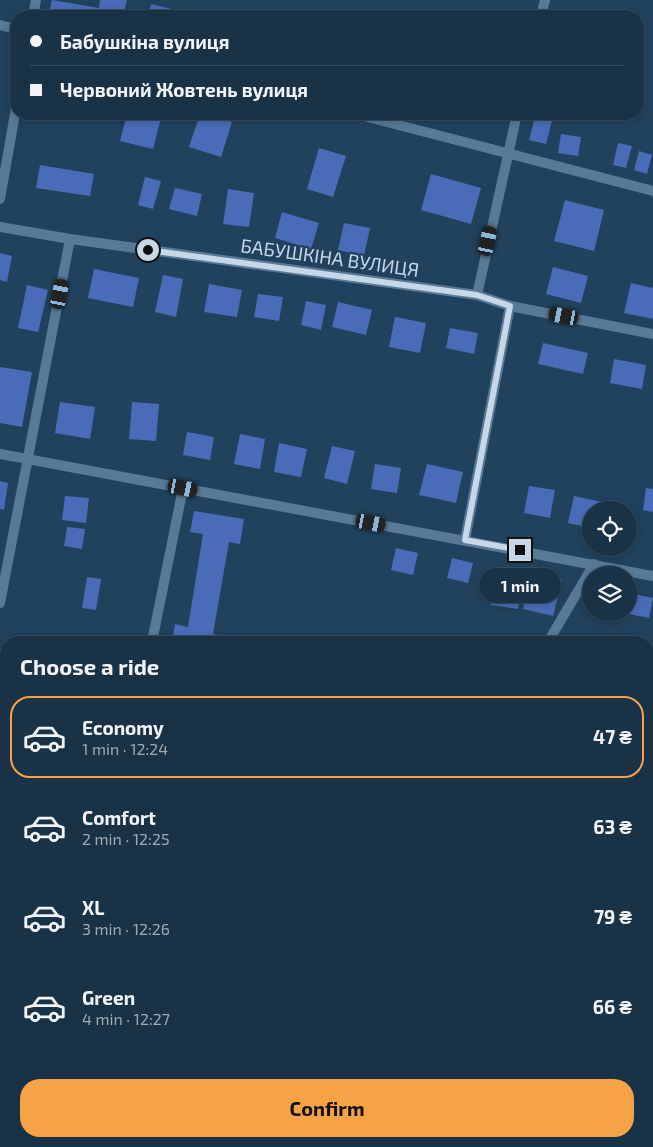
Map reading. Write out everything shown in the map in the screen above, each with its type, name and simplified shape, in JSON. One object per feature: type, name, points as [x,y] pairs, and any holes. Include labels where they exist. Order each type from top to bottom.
[{"type":"street","points":[[0,199],[14,120]]},
{"type":"street","points":[[380,120],[653,191]]},
{"type":"street","points":[[477,295],[515,120]]},
{"type":"street","name":"БАБУШКІНА ВУЛИЦЯ","points":[[0,227],[70,239],[477,295],[510,306],[653,334]]},
{"type":"street","points":[[0,603],[70,239]]},
{"type":"street","points":[[465,540],[510,306]]},
{"type":"street","points":[[0,454],[653,576]]},
{"type":"street","points":[[153,636],[183,488]]},
{"type":"street","points":[[552,636],[594,564]]},
{"type":"building","points":[[52,0],[99,8],[100,0],[127,0],[124,10],[50,10]]},
{"type":"building","points":[[151,4],[176,10],[150,10]]},
{"type":"building","points":[[125,120],[160,120],[153,149],[120,141]]},
{"type":"building","points":[[198,120],[224,120],[232,122],[221,157],[189,147]]},
{"type":"building","points":[[534,120],[552,121],[546,144],[529,140]]},
{"type":"building","points":[[561,134],[581,137],[578,156],[558,153]]},
{"type":"building","points":[[618,143],[632,146],[626,168],[613,165]]},
{"type":"building","points":[[319,148],[346,156],[333,197],[307,189]]},
{"type":"building","points":[[639,151],[652,155],[647,174],[634,170]]},
{"type":"building","points":[[40,165],[94,174],[90,196],[36,188]]},
{"type":"building","points":[[431,174],[481,188],[471,224],[421,210]]},
{"type":"building","points":[[145,177],[161,181],[153,209],[138,205]]},
{"type":"building","points":[[175,188],[202,194],[197,216],[169,209]]},
{"type":"building","points":[[228,189],[254,193],[249,227],[223,224]]},
{"type":"building","points":[[565,200],[604,210],[594,251],[554,241]]},
{"type":"building","points":[[282,212],[319,223],[311,249],[275,238]]},
{"type":"building","points":[[344,223],[370,228],[364,256],[338,250]]},
{"type":"building","points":[[0,253],[12,256],[7,282],[0,280]]},
{"type":"building","points":[[553,267],[588,276],[581,303],[546,294]]},
{"type":"building","points":[[94,269],[139,278],[133,307],[88,298]]},
{"type":"building","points":[[163,275],[183,279],[176,317],[155,312]]},
{"type":"building","points":[[631,283],[653,288],[653,319],[624,313]]},
{"type":"building","points":[[209,284],[242,290],[237,317],[204,312]]},
{"type":"building","points":[[27,285],[48,290],[38,332],[18,328]]},
{"type":"building","points":[[258,294],[283,297],[279,321],[254,317]]},
{"type":"building","points":[[306,301],[326,305],[321,330],[301,325]]},
{"type":"building","points":[[338,302],[372,310],[366,335],[332,327]]},
{"type":"building","points":[[395,317],[426,323],[420,353],[389,347]]},
{"type":"building","points":[[450,328],[478,333],[474,354],[446,348]]},
{"type":"building","points":[[543,343],[588,353],[583,374],[538,364]]},
{"type":"building","points":[[614,359],[646,365],[642,389],[610,383]]},
{"type":"building","points":[[0,367],[32,372],[22,427],[0,423]]},
{"type":"building","points":[[60,402],[95,407],[90,439],[55,433]]},
{"type":"building","points":[[132,402],[159,404],[156,441],[129,439]]},
{"type":"building","points":[[187,432],[214,437],[210,460],[183,455]]},
{"type":"building","points":[[240,434],[265,439],[260,469],[234,464]]},
{"type":"building","points":[[279,443],[307,449],[301,477],[274,472]]},
{"type":"building","points":[[332,446],[355,451],[347,484],[324,478]]},
{"type":"building","points":[[375,464],[401,468],[397,493],[371,489]]},
{"type":"building","points":[[427,464],[463,472],[456,503],[419,495]]},
{"type":"building","points":[[0,481],[8,483],[4,510],[0,509]]},
{"type":"building","points":[[529,486],[555,490],[550,518],[524,513]]},
{"type":"building","points":[[646,488],[653,489],[653,512],[643,510]]},
{"type":"building","points":[[65,496],[89,498],[86,523],[62,520]]},
{"type":"building","points":[[574,496],[598,501],[582,501],[582,526],[568,523]]},
{"type":"building","points":[[194,511],[244,519],[240,544],[229,542],[213,634],[224,636],[173,636],[175,624],[188,627],[203,534],[190,532]]},
{"type":"building","points":[[67,527],[85,529],[82,549],[64,546]]},
{"type":"building","points":[[396,548],[418,553],[413,575],[391,570]]},
{"type":"building","points":[[452,558],[473,563],[468,583],[447,578]]},
{"type":"building","points":[[496,567],[524,571],[518,609],[491,605]]},
{"type":"building","points":[[532,572],[562,580],[553,616],[523,609]]},
{"type":"building","points":[[87,577],[101,579],[96,610],[82,608]]},
{"type":"building","points":[[637,595],[653,598],[649,618],[637,616]]},
{"type":"route","points":[[148,250],[477,295],[510,306],[465,540],[520,550]]}]
